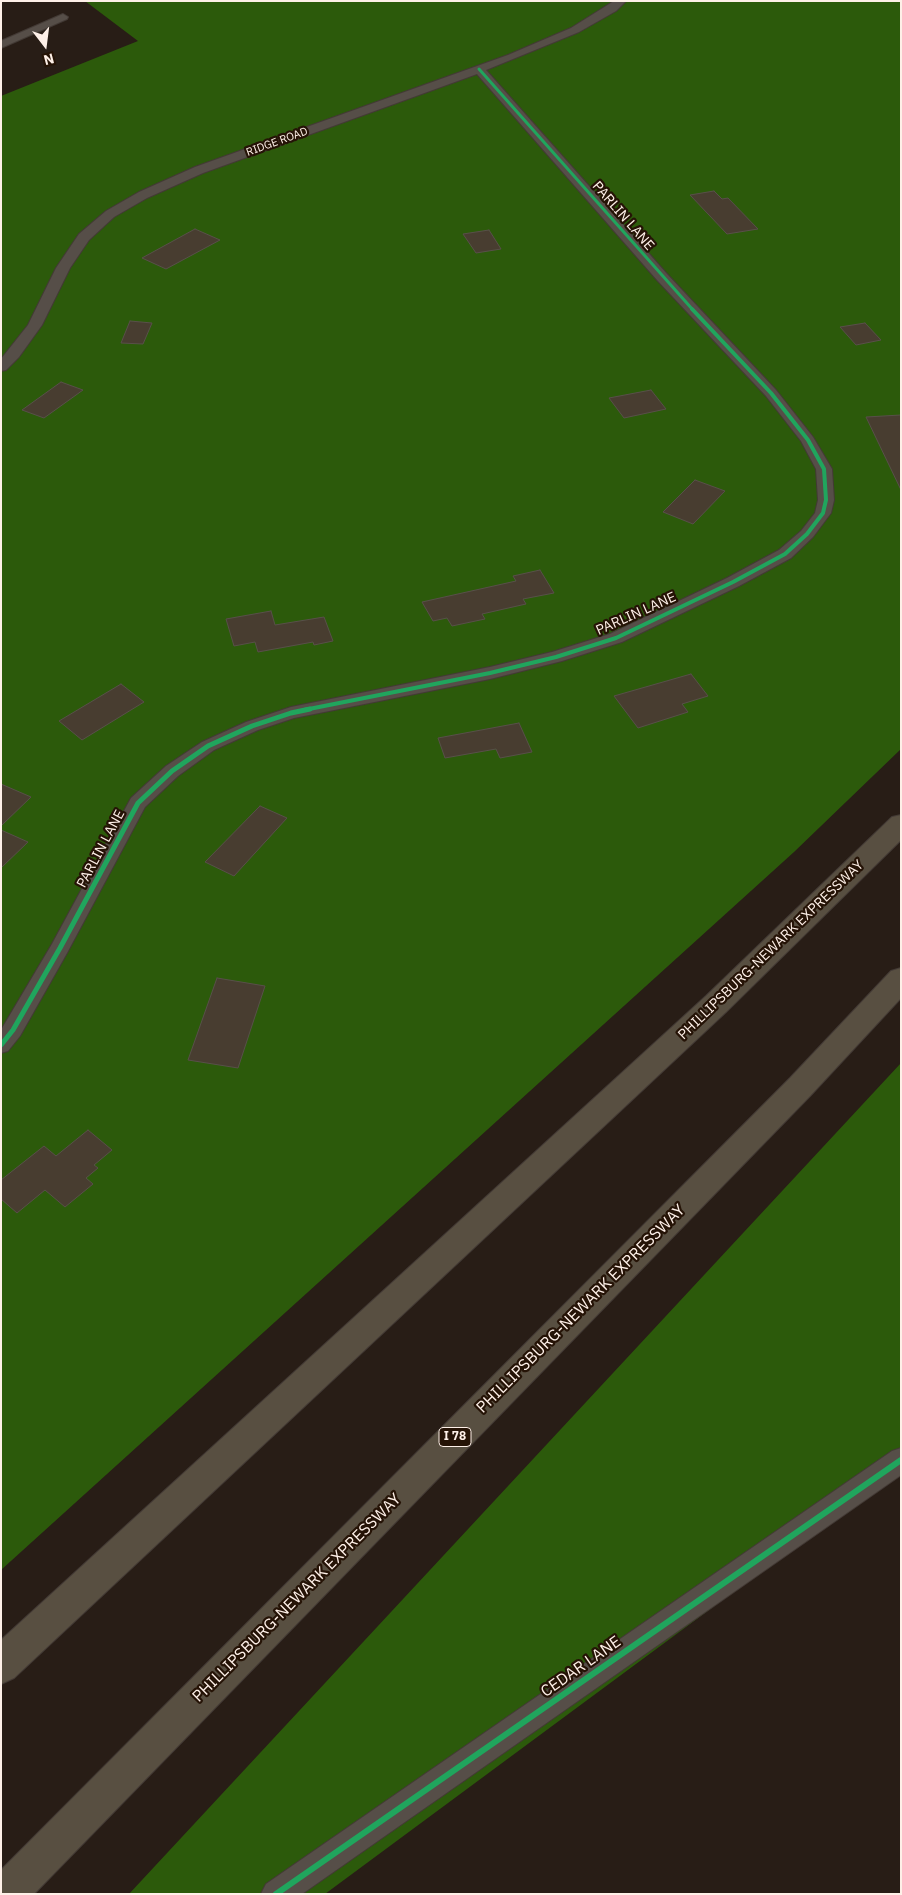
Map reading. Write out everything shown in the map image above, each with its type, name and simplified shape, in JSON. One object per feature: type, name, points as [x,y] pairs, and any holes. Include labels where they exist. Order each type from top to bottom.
[{"type":"highway","name":"PHILLIPSBURG-NEWARK EXPRESSWAY","points":[[1,1665],[716,1004],[901,824]]},
{"type":"highway","name":"PHILLIPSBURG-NEWARK EXPRESSWAY","points":[[6,1894],[800,1087],[901,979]]},
{"type":"street","name":"RIDGE ROAD","points":[[1,367],[14,354],[35,325],[63,268],[84,237],[110,214],[143,195],[199,170],[479,69],[575,30],[612,9],[621,1]]},
{"type":"street","points":[[1,45],[63,17]]},
{"type":"street","name":"PARLIN LANE","points":[[1,1045],[12,1030],[60,948],[138,803],[172,771],[208,746],[252,726],[291,712],[490,673],[556,657],[616,638],[733,582],[785,554],[807,534],[823,513],[826,500],[824,469],[808,440],[771,393],[662,277],[479,69]]},
{"type":"street","name":"CEDAR LANE","points":[[276,1894],[901,1460]]},
{"type":"green space","points":[[85,1],[901,1],[901,749],[794,852],[1,1570],[1,96],[138,41]]},
{"type":"green space","points":[[901,1063],[901,1468],[325,1894],[129,1894]]},
{"type":"building","points":[[714,191],[722,199],[728,198],[758,229],[727,234],[690,195]]},
{"type":"building","points":[[195,229],[220,240],[166,269],[142,258]]},
{"type":"building","points":[[489,230],[501,249],[476,253],[463,234]]},
{"type":"building","points":[[130,321],[152,323],[143,344],[121,343]]},
{"type":"building","points":[[865,323],[881,340],[856,345],[840,327]]},
{"type":"building","points":[[61,382],[83,390],[44,418],[22,410]]},
{"type":"building","points":[[651,390],[666,409],[624,418],[609,398]]},
{"type":"building","points":[[901,415],[901,490],[866,417]]},
{"type":"building","points":[[695,480],[725,491],[693,524],[663,512]]},
{"type":"building","points":[[540,570],[554,593],[523,599],[526,604],[482,614],[485,619],[452,626],[447,618],[433,621],[422,602],[516,581],[513,576]]},
{"type":"building","points":[[271,611],[275,625],[324,617],[333,641],[314,645],[313,642],[258,652],[255,642],[234,646],[226,619]]},
{"type":"building","points":[[691,674],[708,696],[682,704],[688,712],[638,728],[614,696]]},
{"type":"building","points":[[121,684],[144,702],[82,740],[59,721]]},
{"type":"building","points":[[519,723],[532,752],[500,758],[496,749],[445,758],[438,738]]},
{"type":"building","points":[[1,784],[31,797],[1,826]]},
{"type":"building","points":[[260,806],[287,818],[234,876],[205,862]]},
{"type":"building","points":[[1,830],[28,842],[1,868]]},
{"type":"building","points":[[217,978],[265,986],[238,1068],[188,1060]]},
{"type":"building","points":[[88,1130],[112,1150],[94,1165],[98,1168],[86,1178],[93,1184],[65,1207],[45,1190],[17,1213],[1,1199],[1,1180],[44,1146],[56,1156]]},
{"type":"cycle path","points":[[1,1045],[13,1030],[60,948],[138,803],[172,771],[208,746],[252,726],[291,713],[490,673],[556,657],[616,638],[733,582],[785,554],[807,534],[823,513],[826,500],[824,469],[808,440],[771,393],[662,277],[479,69]]},
{"type":"cycle path","points":[[276,1894],[901,1460]]}]
